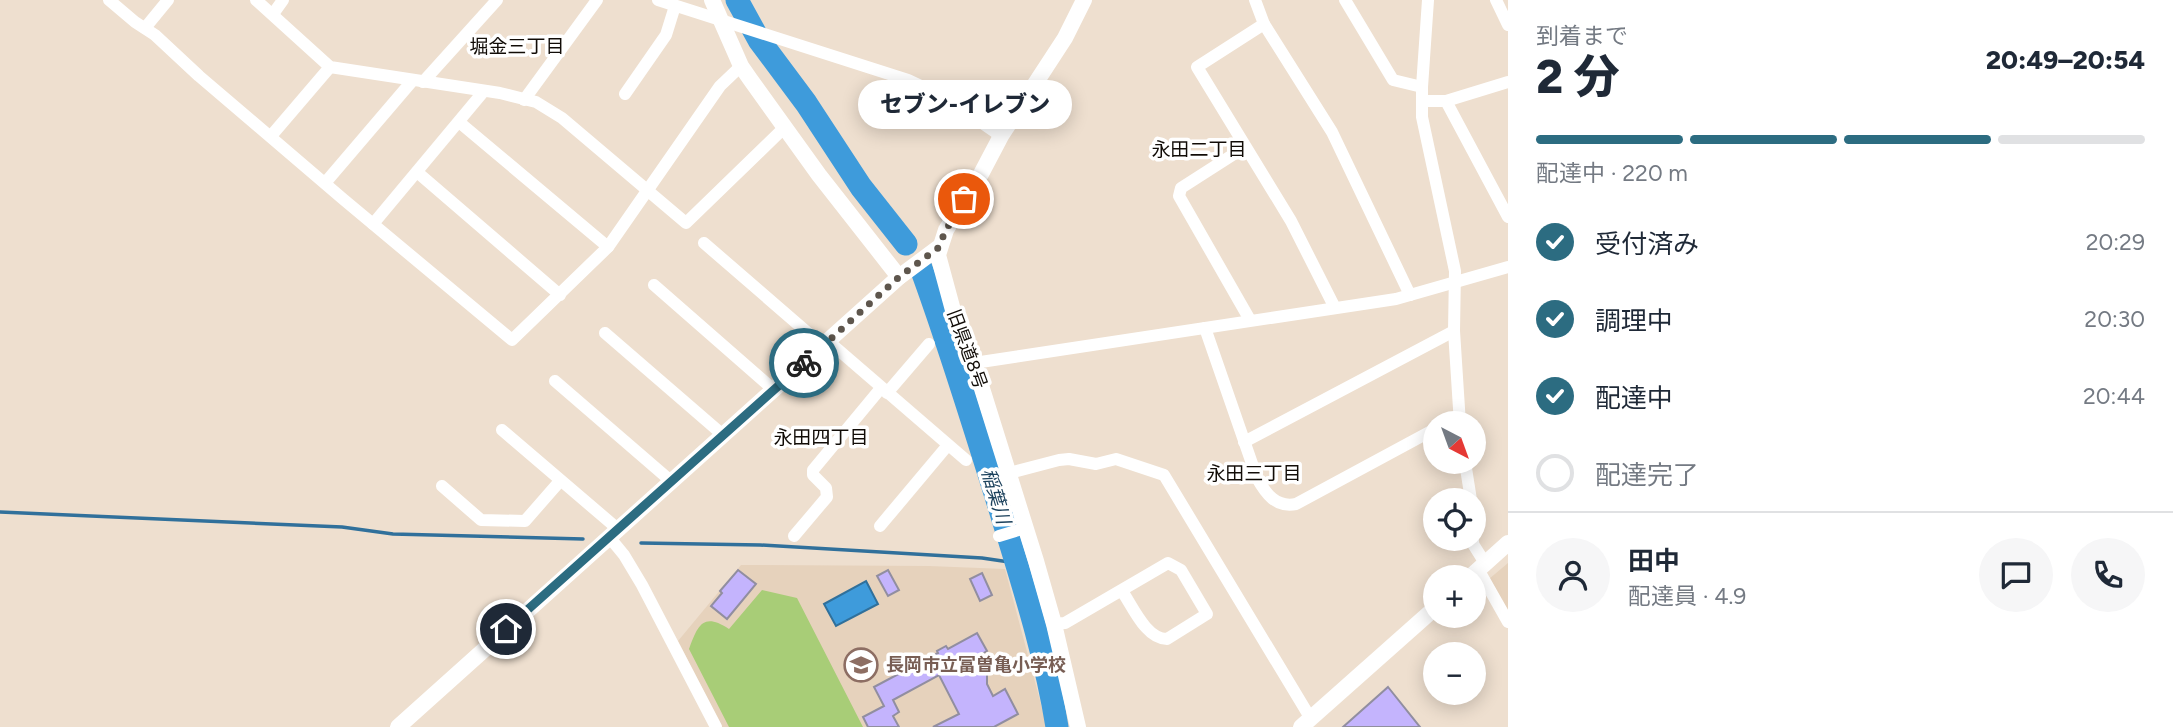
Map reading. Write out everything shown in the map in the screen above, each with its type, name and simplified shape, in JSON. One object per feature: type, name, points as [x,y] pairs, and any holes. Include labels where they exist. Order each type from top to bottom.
[{"type":"street","points":[[109,0],[512,340],[608,247],[720,86],[741,66]]},
{"type":"street","points":[[145,28],[169,0]]},
{"type":"street","points":[[256,0],[330,67],[484,91],[536,102],[562,118],[686,223],[785,127]]},
{"type":"street","points":[[273,13],[283,0]]},
{"type":"street","points":[[325,183],[497,0]]},
{"type":"street","points":[[524,100],[597,0]]},
{"type":"street","points":[[657,0],[927,88],[1001,136]]},
{"type":"street","points":[[712,0],[741,66],[899,277]]},
{"type":"street","points":[[398,727],[899,277],[938,248],[1001,136],[1065,38],[1084,0]]},
{"type":"street","points":[[1255,0],[1264,24],[1332,132],[1410,295]]},
{"type":"street","points":[[1345,0],[1393,80],[1422,94],[1446,101],[1508,82]]},
{"type":"street","points":[[1496,0],[1508,25]]},
{"type":"street","points":[[1432,1],[1422,117],[1455,282],[1454,331],[1458,411]]},
{"type":"street","points":[[625,94],[666,35],[675,6]]},
{"type":"street","points":[[1264,24],[1197,67],[1292,221],[1335,308]]},
{"type":"street","points":[[271,136],[330,67]]},
{"type":"street","points":[[373,224],[484,91]]},
{"type":"street","points":[[1446,101],[1508,217]]},
{"type":"street","points":[[459,122],[608,247]]},
{"type":"street","points":[[1245,147],[1181,188],[1179,196],[1250,320]]},
{"type":"street","points":[[417,172],[560,295]]},
{"type":"street","points":[[704,243],[966,460]]},
{"type":"street","name":"旧県道8号","points":[[938,248],[941,270],[954,314],[974,363],[1054,624],[1078,727]]},
{"type":"street","points":[[974,363],[1410,295],[1508,267]]},
{"type":"street","points":[[654,285],[774,390]]},
{"type":"street","points":[[1205,328],[1244,442],[1264,490],[1278,504],[1296,504],[1423,435]]},
{"type":"street","points":[[1244,442],[1454,331]]},
{"type":"street","points":[[605,333],[723,435]]},
{"type":"street","points":[[794,536],[827,497],[828,493],[813,475],[813,470],[929,344]]},
{"type":"street","points":[[555,381],[672,482]]},
{"type":"street","points":[[502,430],[614,533],[716,727]]},
{"type":"street","points":[[880,526],[948,446]]},
{"type":"street","points":[[1009,473],[1059,460],[1096,464],[1116,459],[1164,474],[1306,723],[1423,619]]},
{"type":"street","points":[[442,486],[481,520],[525,521],[560,481]]},
{"type":"street","points":[[999,536],[1023,529]]},
{"type":"street","points":[[1484,565],[1508,543]]},
{"type":"street","points":[[1054,624],[1065,623],[1162,566],[1173,564],[1181,570],[1207,614],[1162,640],[1152,636],[1122,591]]},
{"type":"street","points":[[1486,584],[1508,622]]},
{"type":"shaded area","points":[[1508,563],[1508,613],[1489,579]]},
{"type":"shaded area","name":"長岡市立富曽亀小学校","points":[[741,565],[1005,569],[1047,727],[722,727],[678,641]]},
{"type":"green space","points":[[762,590],[797,598],[863,727],[729,727],[689,649],[695,633],[703,624],[713,622],[729,629]]},
{"type":"water","points":[[866,581],[878,604],[836,626],[824,604]]},
{"type":"building","points":[[738,570],[756,584],[727,619],[711,606]]},
{"type":"building","points":[[888,570],[899,590],[888,596],[877,576]]},
{"type":"building","points":[[982,573],[992,595],[980,601],[970,579]]},
{"type":"building","points":[[977,633],[987,651],[975,658],[987,675],[987,684],[993,696],[1005,689],[1018,714],[994,727],[933,727],[959,714],[939,675],[893,700],[899,712],[893,716],[899,727],[868,727],[863,717],[884,706],[874,687],[938,653],[937,651],[946,646],[948,649]]},
{"type":"building","points":[[1388,687],[1420,727],[1343,727]]},
{"type":"waterway","name":"稲葉川","points":[[737,0],[759,40],[806,103],[861,187],[906,244]]},
{"type":"waterway","name":"稲葉川","points":[[921,268],[962,387],[1024,588],[1046,671],[1057,727]]},
{"type":"waterway","points":[[0,512],[342,527],[393,534],[583,539]]},
{"type":"waterway","points":[[641,543],[760,545],[982,558],[1016,563]]},
{"type":"way so far","points":[[804,363],[899,277],[938,248],[964,199]]},
{"type":"place","name":"セブン-イレブン","points":[[964,199]]},
{"type":"place","name":"長岡市立富曽亀小学校","points":[[861,665]]},
{"type":"district","name":"堀金三丁目","points":[[517,46]]},
{"type":"district","name":"永田二丁目","points":[[1199,149]]},
{"type":"district","name":"永田四丁目","points":[[821,437]]},
{"type":"district","name":"永田三丁目","points":[[1254,473]]},
{"type":"route","points":[[506,629],[804,363]]}]
